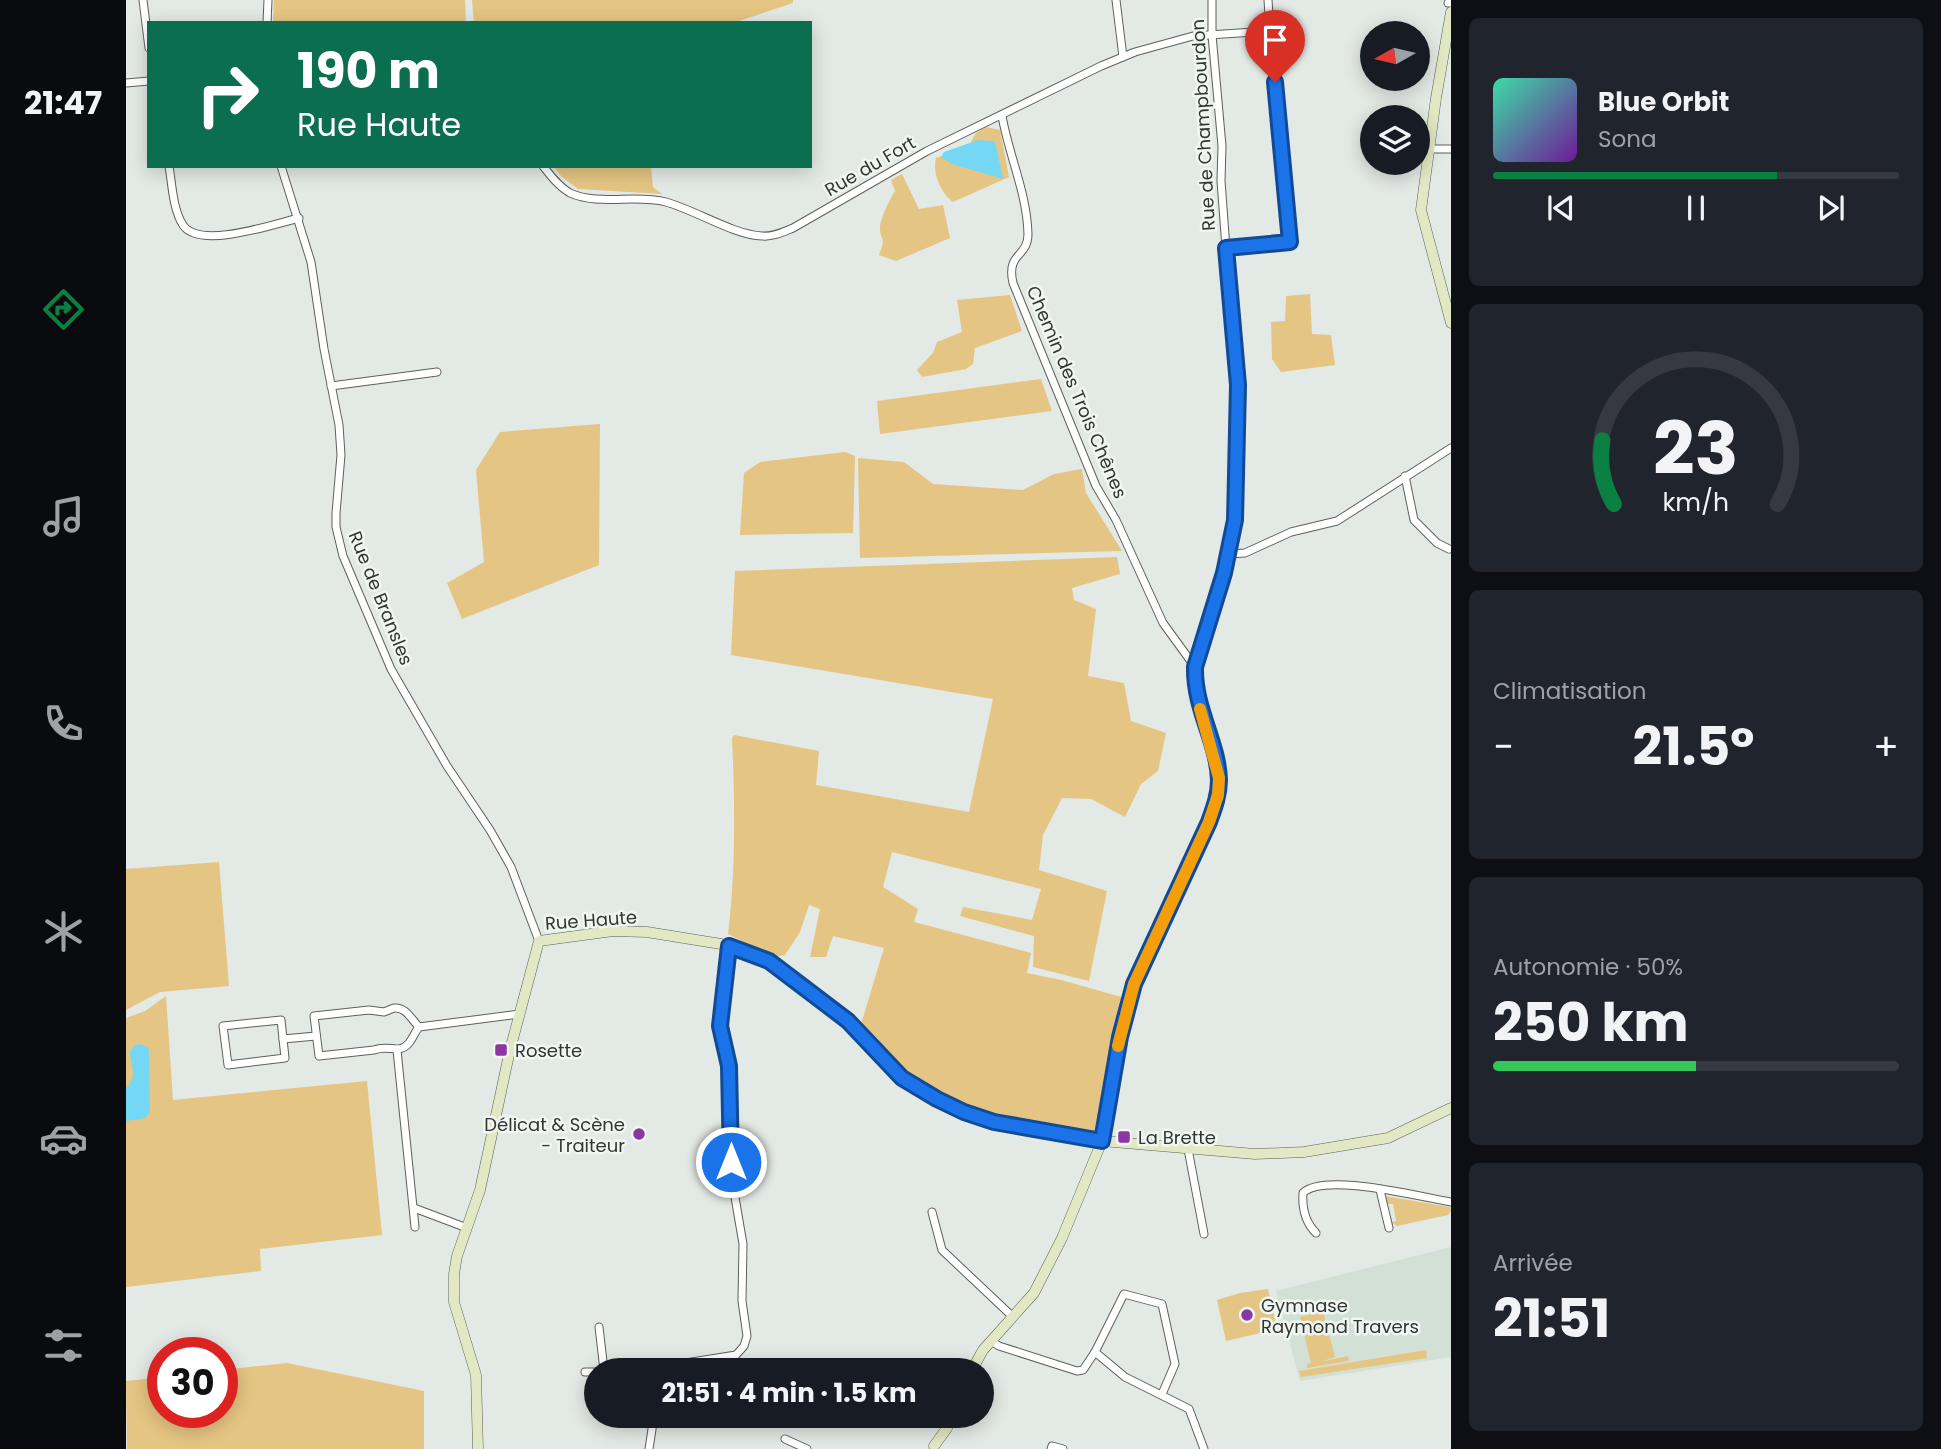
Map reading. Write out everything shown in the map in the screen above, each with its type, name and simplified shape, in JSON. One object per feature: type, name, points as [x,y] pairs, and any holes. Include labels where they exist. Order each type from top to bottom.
[{"type":"street","points":[[143,0],[147,32]]},
{"type":"street","points":[[267,21],[268,0]]},
{"type":"street","points":[[1116,0],[1124,57]]},
{"type":"street","name":"Rue de Champbourdon","points":[[1102,1141],[1120,1037],[1134,984],[1209,822],[1218,795],[1217,765],[1197,699],[1195,667],[1229,554],[1235,520],[1238,385],[1226,248],[1212,0]]},
{"type":"street","points":[[1226,248],[1290,242],[1268,0]]},
{"type":"street","points":[[1430,125],[1450,6]]},
{"type":"street","name":"Rue du Fort","points":[[545,168],[568,192],[582,197],[665,202],[739,230],[760,236],[773,236],[793,228],[927,151],[1124,57],[1193,36],[1270,31]]},
{"type":"street","points":[[126,83],[147,81]]},
{"type":"street","name":"Chemin des Trois Chênes","points":[[1002,116],[1006,141],[1018,173],[1028,232],[1026,247],[1012,262],[1010,270],[1013,283],[1096,486],[1116,520],[1163,623],[1195,667]]},
{"type":"street","points":[[1430,149],[1451,149]]},
{"type":"street","points":[[169,168],[180,221],[190,233],[210,237],[250,231],[299,218]]},
{"type":"street","name":"Rue de Bransles","points":[[282,168],[311,262],[339,425],[341,455],[336,527],[343,556],[391,669],[447,766],[506,858],[533,928]]},
{"type":"street","points":[[1424,175],[1422,219],[1451,323]]},
{"type":"street","points":[[331,386],[437,372]]},
{"type":"street","points":[[1229,554],[1245,553],[1291,532],[1337,521],[1451,448]]},
{"type":"street","points":[[1405,476],[1414,520],[1437,543],[1449,549]]},
{"type":"street","name":"Rue Haute","points":[[533,928],[538,941],[613,931],[689,937],[729,946],[769,961],[848,1021],[902,1078],[964,1112],[994,1122],[1102,1141],[1255,1154],[1304,1152],[1388,1138],[1451,1108]]},
{"type":"street","points":[[478,1449],[476,1376],[459,1320],[453,1288],[457,1256],[480,1189],[510,1050],[538,941]]},
{"type":"street","points":[[717,1358],[736,1355],[744,1346],[747,1336],[742,1301],[743,1244],[731,1174],[729,1066],[720,1026],[729,946]]},
{"type":"street","points":[[399,1007],[406,1011],[419,1027],[409,1043],[397,1050],[383,1046],[374,1050],[319,1056],[314,1016],[369,1010],[384,1012],[399,1007]]},
{"type":"street","points":[[419,1027],[520,1014]]},
{"type":"street","points":[[281,1020],[283,1039],[285,1058],[228,1065],[223,1026],[281,1020]]},
{"type":"street","points":[[283,1039],[316,1035]]},
{"type":"street","points":[[397,1050],[415,1227]]},
{"type":"street","points":[[978,1358],[1034,1293],[1062,1238],[1102,1141]]},
{"type":"street","points":[[1188,1149],[1204,1234]]},
{"type":"street","points":[[1316,1233],[1308,1225],[1302,1202],[1303,1193],[1308,1188],[1325,1183],[1451,1202]]},
{"type":"street","points":[[1381,1190],[1389,1228]]},
{"type":"street","points":[[414,1208],[467,1228]]},
{"type":"street","points":[[932,1212],[942,1250],[1013,1317]]},
{"type":"street","points":[[991,1341],[1077,1371],[1083,1370],[1124,1294],[1162,1304],[1175,1364],[1162,1394]]},
{"type":"street","points":[[599,1327],[603,1358]]},
{"type":"street","points":[[1095,1352],[1125,1377],[1189,1409],[1204,1449]]},
{"type":"street","points":[[649,1449],[652,1428]]},
{"type":"street","points":[[932,1448],[944,1428]]},
{"type":"street","points":[[785,1438],[807,1449]]},
{"type":"street","points":[[1051,1449],[1052,1446],[1063,1449]]},
{"type":"shaded area","points":[[274,0],[465,0],[466,21],[273,21]]},
{"type":"shaded area","points":[[472,0],[793,0],[793,3],[739,21],[474,21]]},
{"type":"shaded area","points":[[986,127],[1000,130],[1009,177],[953,202],[938,182],[936,158],[968,147],[976,133]]},
{"type":"shaded area","points":[[555,168],[651,168],[653,187],[662,194],[578,189]]},
{"type":"shaded area","points":[[902,174],[919,209],[943,205],[950,238],[896,261],[879,255],[883,242],[880,228],[883,214],[895,191],[891,180]]},
{"type":"shaded area","points":[[1310,294],[1312,334],[1331,335],[1335,365],[1281,372],[1272,359],[1271,322],[1285,321],[1286,296]]},
{"type":"shaded area","points":[[1010,295],[1022,331],[975,348],[973,364],[966,369],[922,377],[917,370],[933,353],[937,342],[962,332],[957,300]]},
{"type":"shaded area","points":[[1041,379],[1052,411],[880,434],[877,401]]},
{"type":"shaded area","points":[[600,424],[599,565],[462,619],[447,583],[484,562],[476,470],[500,432]]},
{"type":"shaded area","points":[[845,452],[855,456],[853,533],[740,535],[744,473],[760,462]]},
{"type":"shaded area","points":[[858,458],[904,462],[933,484],[1023,490],[1054,474],[1082,469],[1086,493],[1122,551],[860,558]]},
{"type":"shaded area","points":[[1117,557],[1120,574],[1072,588],[1074,600],[1096,609],[1088,676],[1124,683],[1131,721],[1166,733],[1158,771],[1141,784],[1125,817],[1091,799],[1062,798],[1043,835],[1039,870],[1107,891],[1089,981],[1033,967],[1034,936],[960,916],[963,907],[1032,920],[1041,889],[892,852],[883,887],[918,909],[914,922],[1031,953],[1027,973],[1125,998],[1100,1135],[1023,1121],[967,1105],[936,1092],[901,1068],[859,1031],[884,948],[833,936],[826,957],[810,957],[820,909],[809,905],[800,932],[785,955],[774,957],[728,934],[734,861],[734,735],[819,751],[816,785],[969,812],[993,699],[731,655],[735,571]]},
{"type":"shaded area","points":[[219,862],[229,986],[160,992],[126,1010],[126,869]]},
{"type":"shaded area","points":[[166,996],[173,1100],[367,1081],[382,1235],[260,1249],[261,1271],[126,1287],[126,1018],[145,1011]]},
{"type":"shaded area","points":[[1385,1196],[1450,1207],[1451,1211],[1448,1215],[1397,1226],[1391,1222],[1396,1221],[1393,1204],[1387,1204]]},
{"type":"shaded area","points":[[1451,1247],[1451,1357],[1300,1381],[1276,1291]]},
{"type":"shaded area","name":"Gymnase Raymond Travers","points":[[1268,1289],[1277,1329],[1226,1341],[1217,1300]]},
{"type":"shaded area","points":[[1323,1311],[1335,1357],[1320,1362],[1348,1356],[1349,1361],[1307,1368],[1307,1364],[1311,1363],[1300,1317]]},
{"type":"shaded area","points":[[1426,1350],[1427,1358],[1301,1377],[1299,1371]]},
{"type":"shaded area","points":[[287,1363],[424,1391],[424,1449],[127,1449],[126,1381],[147,1379],[147,1428],[238,1428],[238,1368]]},
{"type":"water","points":[[978,140],[995,141],[1003,179],[952,164],[941,157],[944,152]]},
{"type":"water","points":[[140,1044],[148,1047],[149,1052],[150,1110],[146,1118],[126,1121],[126,1088],[133,1075],[130,1051]]},
{"type":"slow traffic","points":[[1118,1046],[1134,984],[1209,822],[1218,795],[1217,765],[1200,709]]},
{"type":"place","name":"Rosette","points":[[501,1050]]},
{"type":"place","name":"Délicat & Scène - Traiteur","points":[[639,1134]]},
{"type":"place","name":"La Brette","points":[[1124,1137]]},
{"type":"place","name":"Gymnase Raymond Travers","points":[[1247,1315]]},
{"type":"route","points":[[731,1162],[729,1066],[720,1026],[729,946],[769,961],[848,1021],[902,1078],[937,1099],[994,1122],[1102,1141],[1120,1037],[1134,984],[1209,822],[1218,795],[1217,765],[1197,699],[1195,667],[1224,573],[1235,520],[1238,385],[1226,248],[1290,242],[1275,82]]}]
